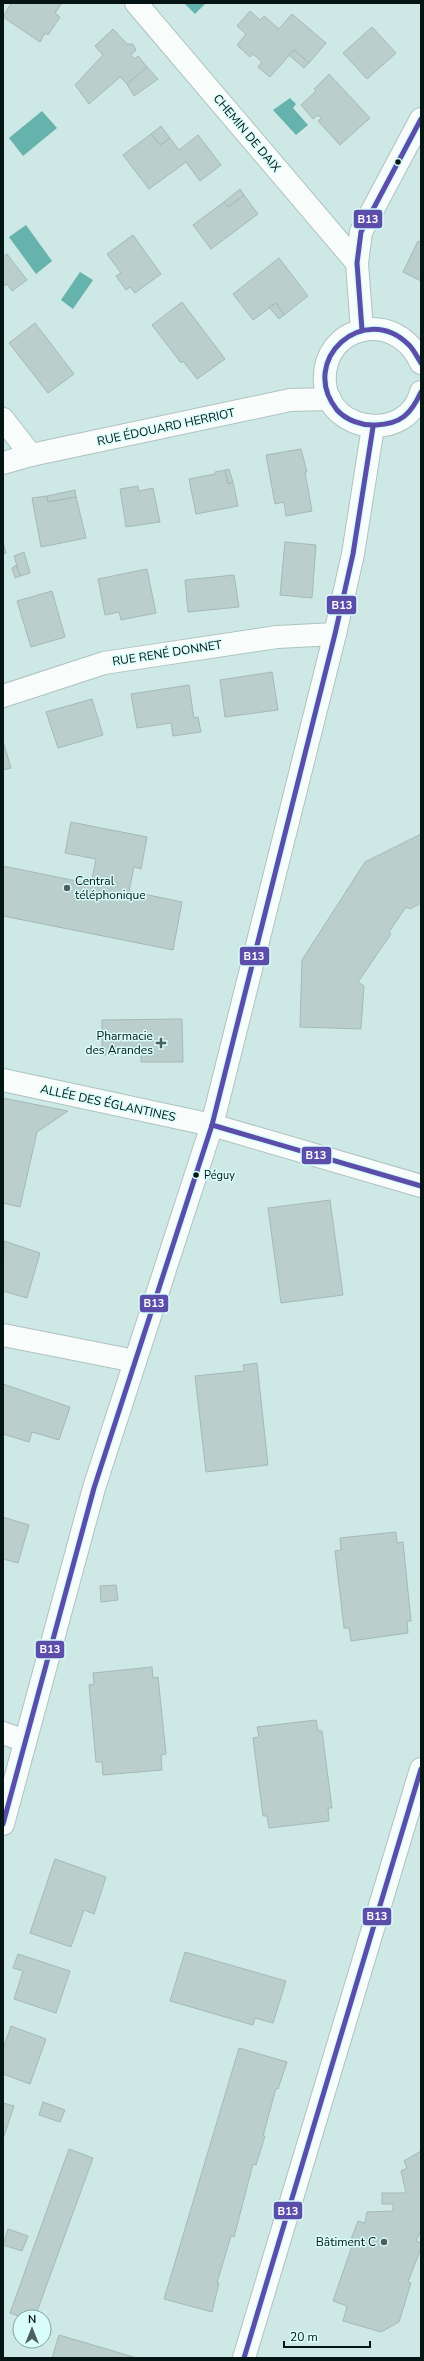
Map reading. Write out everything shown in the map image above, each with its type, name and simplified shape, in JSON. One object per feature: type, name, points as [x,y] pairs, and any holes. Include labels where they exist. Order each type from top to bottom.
[{"type":"street","name":"CHEMIN DE DAIX","points":[[136,3],[357,263]]},
{"type":"street","points":[[362,330],[357,263],[361,232],[421,119]]},
{"type":"street","points":[[419,355],[406,340],[392,332],[377,329],[362,330],[349,336],[337,345],[329,357],[325,371],[325,385],[330,399],[337,411],[360,425],[373,427],[389,425],[402,418],[413,408],[421,394]]},
{"type":"street","name":"RUE ÉDOUARD HERRIOT","points":[[3,463],[290,400],[330,399]]},
{"type":"street","points":[[3,419],[31,456]]},
{"type":"street","points":[[3,1824],[94,1488],[212,1126],[335,634],[353,554],[373,427]]},
{"type":"street","name":"RUE RENÉ DONNET","points":[[3,696],[104,663],[277,637],[335,634]]},
{"type":"street","name":"ALLÉE DES ÉGLANTINES","points":[[3,1080],[212,1126],[421,1186]]},
{"type":"street","points":[[3,1335],[136,1361]]},
{"type":"street","points":[[3,1733],[25,1741]]},
{"type":"street","points":[[244,2358],[421,1769]]},
{"type":"water","points":[[184,3],[206,3],[195,14]]},
{"type":"water","points":[[290,98],[296,104],[293,108],[308,125],[296,135],[273,110]]},
{"type":"water","points":[[42,111],[57,128],[23,156],[9,138]]},
{"type":"water","points":[[26,225],[52,261],[36,274],[9,237]]},
{"type":"water","points":[[80,272],[93,280],[73,309],[61,300]]},
{"type":"building","points":[[11,3],[62,3],[55,13],[60,17],[48,35],[45,33],[40,42],[3,17]]},
{"type":"building","points":[[250,11],[260,20],[264,16],[279,29],[292,14],[326,43],[309,63],[294,50],[270,77],[258,67],[262,62],[253,54],[250,57],[237,45],[246,34],[237,26]]},
{"type":"building","points":[[372,27],[396,53],[367,79],[343,53]]},
{"type":"building","points":[[113,29],[127,44],[133,44],[136,50],[131,55],[135,59],[138,56],[147,67],[127,84],[120,77],[89,104],[75,85],[103,55],[95,46]]},
{"type":"building","points":[[294,50],[309,63],[304,68],[289,55]]},
{"type":"building","points":[[147,67],[158,79],[134,96],[127,84]]},
{"type":"building","points":[[329,74],[370,118],[340,145],[318,121],[321,118],[318,115],[313,119],[301,105],[316,91],[314,89]]},
{"type":"building","points":[[161,126],[170,138],[160,145],[151,134]]},
{"type":"building","points":[[151,134],[160,145],[170,138],[179,150],[198,135],[221,165],[200,181],[186,162],[149,189],[123,155]]},
{"type":"building","points":[[240,189],[244,195],[228,207],[224,202]]},
{"type":"building","points":[[244,195],[258,214],[211,249],[193,225],[224,202],[228,207]]},
{"type":"building","points":[[133,235],[161,274],[135,293],[130,287],[126,290],[116,276],[121,273],[107,254]]},
{"type":"building","points":[[418,241],[421,243],[421,281],[403,272]]},
{"type":"building","points":[[7,254],[27,280],[12,291],[7,284],[3,287],[3,257]]},
{"type":"building","points":[[279,258],[308,296],[284,315],[276,303],[253,320],[233,294]]},
{"type":"building","points":[[182,302],[225,359],[197,379],[183,361],[181,363],[152,325]]},
{"type":"building","points":[[276,303],[284,315],[279,319],[269,307]]},
{"type":"building","points":[[35,323],[74,374],[48,393],[9,343]]},
{"type":"building","points":[[301,449],[307,472],[305,472],[312,511],[286,516],[284,502],[275,504],[266,455]]},
{"type":"building","points":[[229,469],[233,482],[228,484],[225,470]]},
{"type":"building","points":[[225,470],[228,484],[233,482],[238,506],[196,514],[189,479],[215,474],[215,472]]},
{"type":"building","points":[[138,486],[139,491],[153,488],[160,522],[126,527],[120,489]]},
{"type":"building","points":[[75,490],[76,497],[48,502],[47,496]]},
{"type":"building","points":[[47,496],[48,502],[76,497],[86,538],[41,547],[32,498]]},
{"type":"building","points":[[3,542],[6,553],[3,554]]},
{"type":"building","points":[[285,542],[316,545],[312,598],[280,595]]},
{"type":"building","points":[[24,552],[30,573],[20,576],[14,556]]},
{"type":"building","points":[[16,565],[20,576],[15,578],[12,568]]},
{"type":"building","points":[[147,569],[156,613],[121,620],[119,612],[105,615],[98,579]]},
{"type":"building","points":[[234,575],[239,607],[188,612],[185,580]]},
{"type":"building","points":[[52,591],[65,637],[31,647],[17,601]]},
{"type":"building","points":[[272,672],[278,710],[225,717],[220,680]]},
{"type":"building","points":[[189,685],[194,718],[198,717],[201,732],[173,736],[171,723],[137,728],[131,694]]},
{"type":"building","points":[[92,699],[103,735],[58,748],[46,712]]},
{"type":"building","points":[[3,741],[11,768],[3,770]]},
{"type":"building","name":"Central téléphonique","points":[[71,822],[147,837],[141,869],[134,867],[129,891],[182,902],[173,950],[3,916],[3,866],[91,884],[96,859],[65,853]]},
{"type":"building","points":[[421,834],[421,903],[410,909],[406,907],[389,932],[391,934],[358,982],[364,986],[361,1029],[300,1027],[302,960],[365,862]]},
{"type":"building","points":[[182,1019],[183,1062],[141,1062],[141,1052],[102,1055],[102,1020]]},
{"type":"building","points":[[3,1098],[68,1111],[37,1132],[20,1207],[3,1203]]},
{"type":"building","points":[[330,1200],[343,1295],[281,1303],[268,1208]]},
{"type":"building","points":[[4,1241],[40,1253],[27,1298],[3,1291]]},
{"type":"building","points":[[257,1363],[268,1465],[206,1472],[195,1376],[244,1371],[243,1365]]},
{"type":"building","points":[[3,1384],[70,1407],[59,1440],[32,1432],[29,1442],[3,1434]]},
{"type":"building","points":[[3,1517],[29,1525],[18,1563],[3,1559]]},
{"type":"building","points":[[396,1532],[397,1543],[403,1542],[411,1621],[407,1621],[408,1633],[351,1641],[349,1628],[344,1628],[335,1551],[341,1550],[340,1538]]},
{"type":"building","points":[[116,1585],[118,1600],[101,1602],[100,1586]]},
{"type":"building","points":[[152,1667],[153,1678],[158,1677],[166,1754],[161,1755],[162,1770],[103,1775],[102,1762],[96,1762],[89,1685],[94,1684],[93,1673]]},
{"type":"building","points":[[316,1720],[318,1731],[322,1731],[332,1808],[328,1808],[329,1821],[269,1828],[267,1816],[263,1816],[253,1738],[259,1737],[257,1727]]},
{"type":"building","points":[[55,1859],[106,1877],[94,1914],[84,1910],[71,1947],[30,1933]]},
{"type":"building","points":[[185,1952],[286,1981],[273,2023],[255,2018],[253,2025],[170,2001]]},
{"type":"building","points":[[18,1954],[70,1971],[56,2013],[14,1999],[23,1971],[13,1968]]},
{"type":"building","points":[[11,2026],[46,2039],[30,2084],[3,2074],[3,2049]]},
{"type":"building","points":[[239,2048],[287,2062],[278,2089],[276,2088],[263,2136],[265,2136],[256,2165],[253,2164],[234,2237],[231,2236],[217,2283],[219,2283],[212,2312],[164,2299]]},
{"type":"building","points":[[43,2102],[65,2110],[60,2122],[39,2115]]},
{"type":"building","points":[[3,2103],[14,2106],[3,2139]]},
{"type":"building","points":[[69,2149],[93,2158],[38,2309],[12,2309],[12,2314],[10,2313]]},
{"type":"building","name":"Bâtiment C","points":[[421,2151],[421,2230],[416,2241],[421,2243],[421,2248],[408,2282],[411,2283],[399,2322],[381,2332],[343,2321],[347,2306],[333,2301],[353,2243],[350,2242],[358,2221],[365,2223],[367,2212],[393,2211],[393,2204],[382,2204],[382,2193],[406,2193],[401,2171],[407,2168],[404,2161]]},
{"type":"building","points":[[8,2229],[28,2236],[22,2251],[3,2245]]},
{"type":"building","points":[[59,2335],[137,2358],[52,2358]]},
{"type":"transit line","name":"B13","points":[[362,330],[357,263],[361,232],[421,119]]},
{"type":"transit line","name":"B13","points":[[421,363],[409,345],[392,333],[374,329],[356,333],[342,342],[331,356],[325,372],[327,391],[337,410],[345,417],[360,423],[376,425],[392,423],[399,420],[409,412],[421,392]]},
{"type":"transit line","name":"B13","points":[[3,1824],[94,1488],[212,1125],[335,634],[353,554],[373,427]]},
{"type":"transit line","name":"B13","points":[[212,1125],[421,1186]]},
{"type":"transit line","name":"B13","points":[[244,2358],[421,1769]]},
{"type":"place","name":"Central téléphonique","points":[[67,888]]},
{"type":"place","name":"Pharmacie des Arandes","points":[[161,1043]]},
{"type":"place","name":"Péguy","points":[[196,1175]]},
{"type":"place","name":"Bâtiment C","points":[[384,2242]]}]
